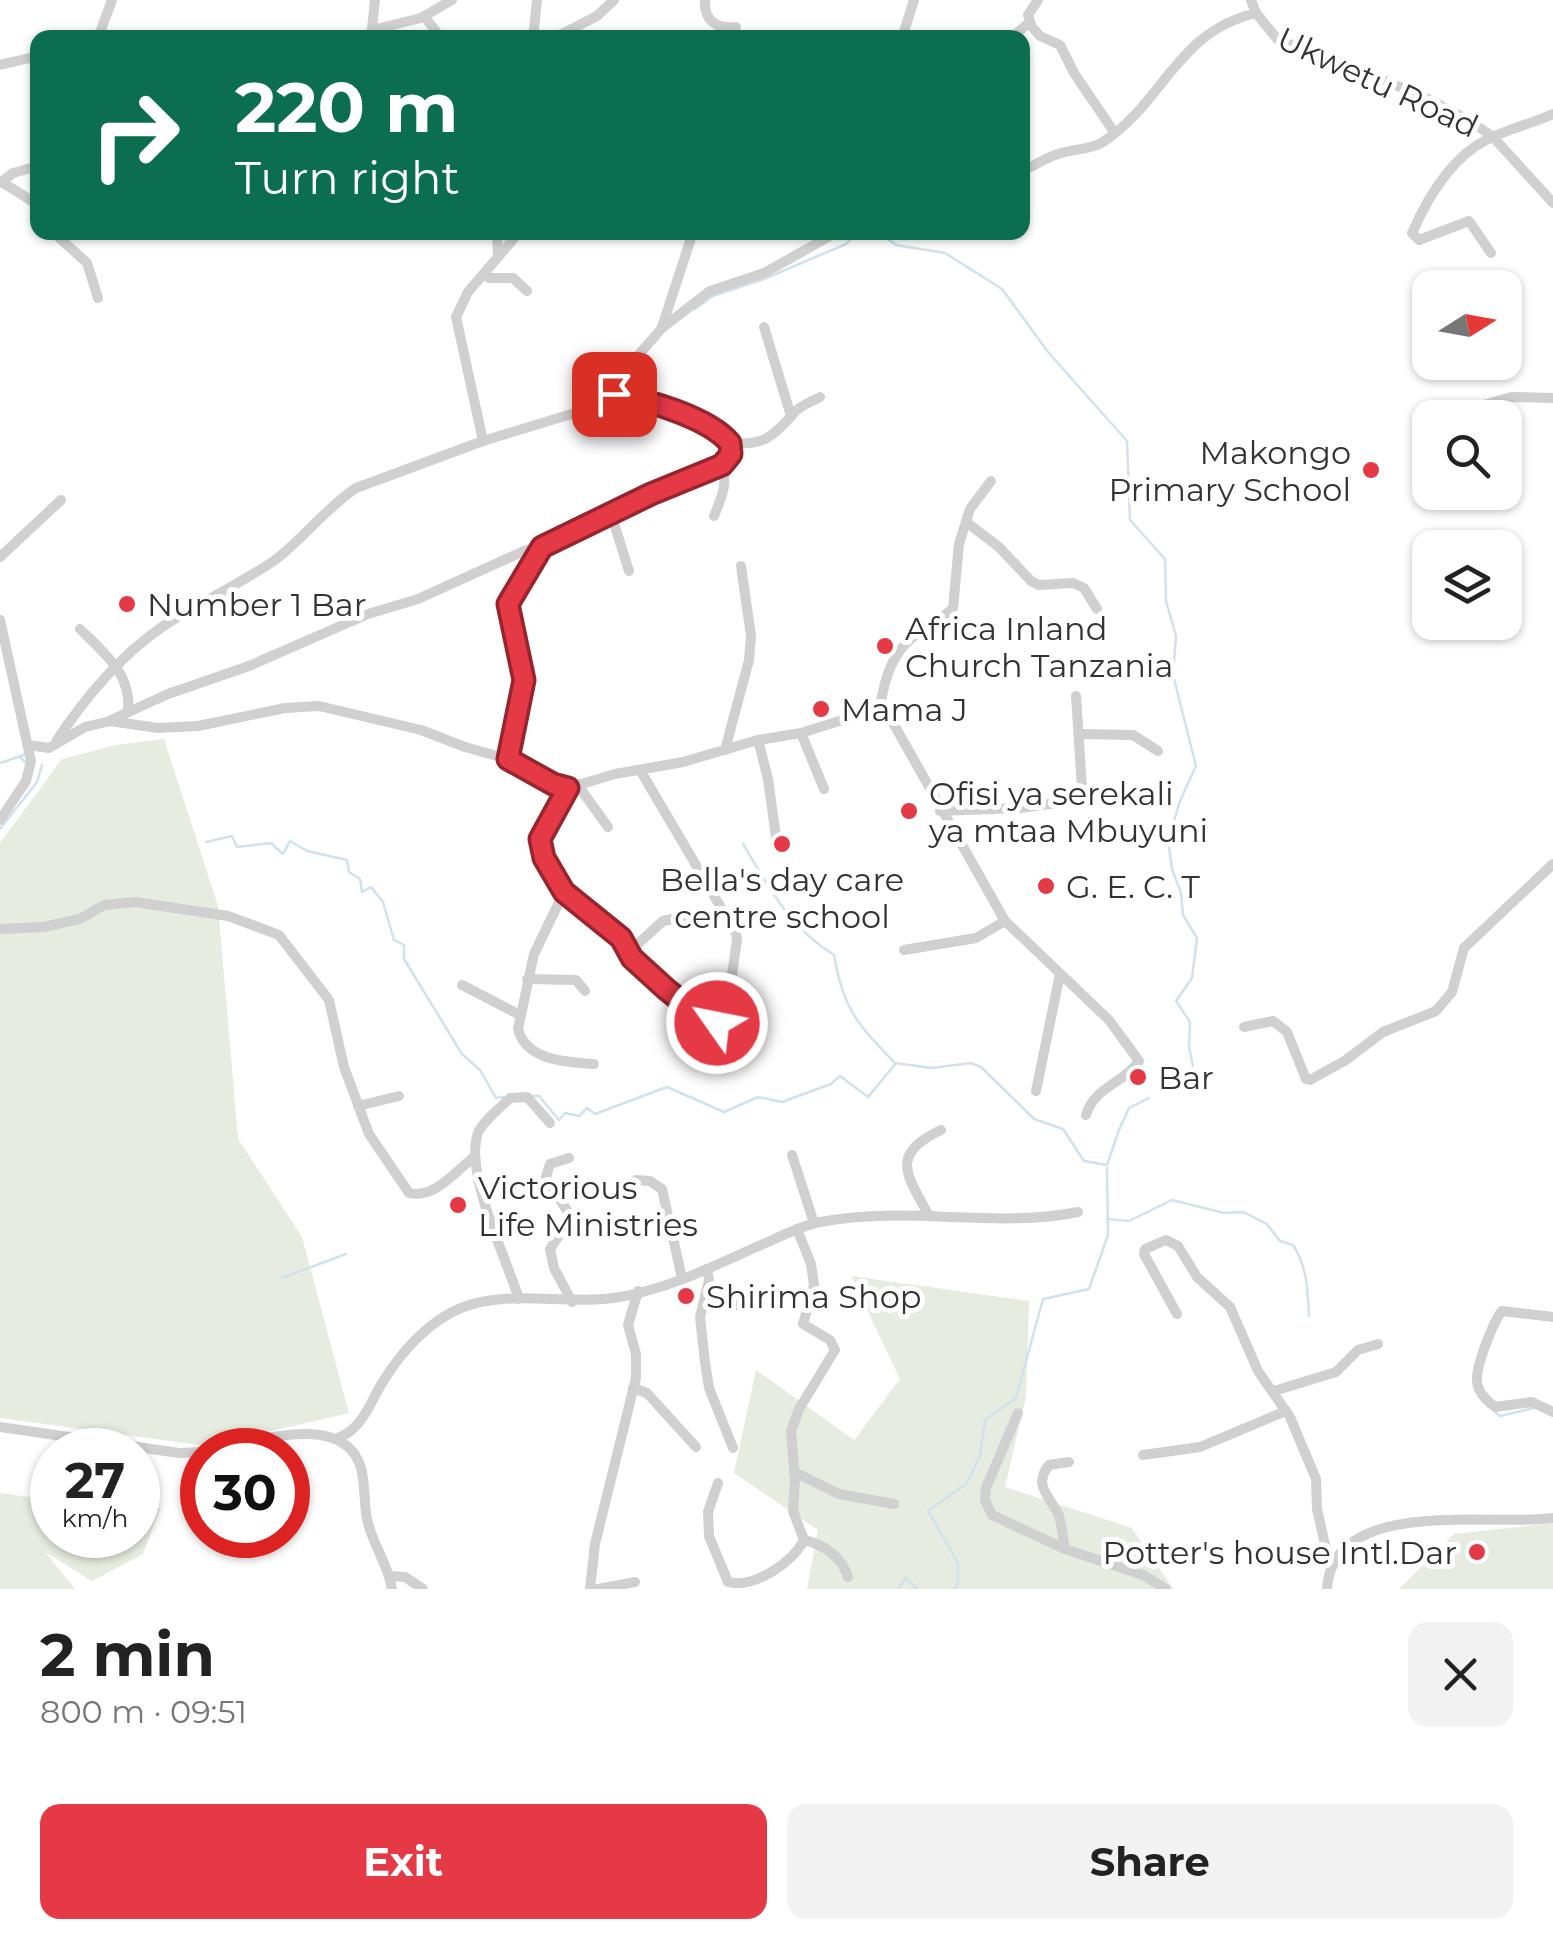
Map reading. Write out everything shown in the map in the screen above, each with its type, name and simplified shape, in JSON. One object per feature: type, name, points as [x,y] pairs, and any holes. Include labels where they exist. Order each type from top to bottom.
[{"type":"street","points":[[101,30],[112,0]]},
{"type":"street","points":[[372,30],[374,0]]},
{"type":"street","points":[[384,30],[424,16],[452,0]]},
{"type":"street","points":[[534,30],[537,0]]},
{"type":"street","points":[[570,30],[614,0]]},
{"type":"street","points":[[705,0],[705,13],[712,22],[736,28]]},
{"type":"street","points":[[905,30],[914,0]]},
{"type":"street","points":[[1038,0],[1030,11],[1030,22],[1040,36],[1060,44],[1074,74],[1114,132]]},
{"type":"street","name":"Ukwetu Road","points":[[1252,0],[1256,14],[1278,40],[1426,98],[1494,137],[1553,203]]},
{"type":"street","points":[[1030,167],[1055,154],[1094,146],[1144,104],[1168,72],[1212,30],[1234,18],[1256,14]]},
{"type":"street","points":[[424,16],[435,30]]},
{"type":"street","points":[[1020,30],[1030,22]]},
{"type":"street","points":[[0,65],[30,58]]},
{"type":"street","points":[[1491,253],[1469,221],[1419,240],[1412,233],[1437,186],[1469,152],[1494,137],[1553,114]]},
{"type":"street","points":[[30,168],[12,173],[1,183],[30,200]]},
{"type":"street","points":[[62,240],[87,263],[98,298]]},
{"type":"street","points":[[497,240],[498,256]]},
{"type":"street","points":[[483,441],[456,317],[468,292],[512,240]]},
{"type":"street","points":[[662,328],[690,240]]},
{"type":"street","points":[[54,745],[136,646],[289,549],[338,500],[356,488],[483,441],[578,412],[615,382],[662,328],[710,291],[764,274],[824,240]]},
{"type":"street","points":[[486,275],[514,278],[527,291]]},
{"type":"street","points":[[764,328],[791,416]]},
{"type":"street","points":[[602,392],[649,401],[718,432],[730,443],[750,444],[771,438],[795,410],[820,397]]},
{"type":"street","points":[[1501,400],[1553,398]]},
{"type":"street","points":[[28,745],[54,745],[75,732],[542,547],[722,465],[731,454],[730,443]]},
{"type":"street","points":[[714,516],[726,482],[722,465]]},
{"type":"street","points":[[880,706],[886,674],[898,652],[915,634],[953,608],[958,544],[974,502],[991,482]]},
{"type":"street","points":[[0,556],[61,500]]},
{"type":"street","points":[[611,514],[629,571]]},
{"type":"street","points":[[966,522],[1038,586],[1073,583],[1084,588],[1096,609]]},
{"type":"street","points":[[508,759],[524,680],[508,604],[542,547]]},
{"type":"street","points":[[725,750],[749,660],[751,636],[741,566]]},
{"type":"street","points":[[0,620],[30,761],[26,782],[0,820]]},
{"type":"street","points":[[80,629],[117,666],[128,688],[128,711]]},
{"type":"street","points":[[940,811],[1020,808],[1079,800],[1082,788],[1076,696]]},
{"type":"street","points":[[110,721],[158,728],[188,727],[285,708],[319,706],[394,722],[508,759],[553,784],[573,786],[683,762],[758,740],[801,734],[880,706],[895,723],[940,811],[1005,922],[1109,1020],[1139,1061],[1133,1070],[1093,1097],[1086,1115]]},
{"type":"street","points":[[801,734],[824,789]]},
{"type":"street","points":[[1080,734],[1132,735],[1158,751]]},
{"type":"street","points":[[758,740],[776,837]]},
{"type":"street","points":[[573,786],[540,839],[544,858],[564,892],[621,938],[632,958],[706,1021],[717,1023],[724,1017],[738,940],[736,932],[640,770]]},
{"type":"street","points":[[573,786],[608,827]]},
{"type":"street","points":[[1244,1027],[1274,1021],[1287,1032],[1306,1079],[1327,1072],[1383,1032],[1436,1011],[1452,992],[1464,948],[1553,864]]},
{"type":"street","points":[[564,892],[542,934],[527,979],[519,1036],[531,1049],[559,1060],[594,1064]]},
{"type":"street","points":[[0,929],[43,927],[80,919],[104,905],[135,902],[228,916],[279,935],[329,1000],[344,1067],[369,1134],[409,1193],[430,1193],[474,1158]]},
{"type":"street","points":[[629,952],[663,921],[686,916]]},
{"type":"street","points":[[904,950],[976,938],[1005,922]]},
{"type":"street","points":[[1036,1090],[1060,974]]},
{"type":"street","points":[[527,979],[576,980],[585,991]]},
{"type":"street","points":[[462,986],[520,1014]]},
{"type":"street","points":[[358,1106],[398,1096]]},
{"type":"street","points":[[520,1299],[483,1196],[474,1158],[479,1130],[510,1098],[527,1098],[550,1123]]},
{"type":"street","points":[[928,1214],[911,1186],[906,1161],[916,1142],[941,1130]]},
{"type":"street","points":[[792,1155],[814,1223]]},
{"type":"street","points":[[569,1158],[550,1164],[546,1177],[571,1218],[550,1253],[572,1302]]},
{"type":"street","points":[[636,1180],[650,1181],[662,1190],[682,1278]]},
{"type":"street","points":[[338,1438],[360,1422],[383,1381],[422,1335],[460,1308],[520,1299],[572,1302],[618,1298],[707,1270],[814,1223],[928,1214],[1034,1220],[1078,1212]]},
{"type":"street","points":[[798,1229],[811,1264],[814,1286],[804,1324],[830,1340],[835,1350],[796,1414],[790,1442],[793,1511],[804,1540],[838,1558],[848,1577]]},
{"type":"street","points":[[1177,1314],[1147,1264],[1145,1248],[1166,1240],[1178,1246],[1197,1277],[1230,1307],[1258,1371],[1286,1411],[1316,1479],[1317,1510],[1330,1567],[1327,1589]]},
{"type":"street","points":[[707,1270],[710,1280],[700,1317],[707,1374],[733,1448]]},
{"type":"street","points":[[590,1589],[595,1544],[632,1388],[636,1354],[628,1325],[638,1291]]},
{"type":"street","points":[[705,1295],[742,1306]]},
{"type":"street","points":[[1553,1317],[1502,1311],[1495,1320],[1476,1380],[1482,1394],[1495,1407],[1532,1402],[1553,1412]]},
{"type":"street","points":[[1274,1391],[1336,1372],[1358,1350],[1378,1344]]},
{"type":"street","points":[[632,1388],[646,1393],[696,1448]]},
{"type":"street","points":[[1143,1456],[1200,1447],[1286,1411]]},
{"type":"street","points":[[1018,1413],[990,1476],[985,1500],[992,1515],[1064,1550],[1142,1575],[1166,1589]]},
{"type":"street","points":[[0,1427],[180,1453]]},
{"type":"street","points":[[310,1435],[338,1438],[347,1444],[362,1471],[367,1522],[392,1589]]},
{"type":"street","points":[[1064,1550],[1060,1518],[1045,1496],[1042,1480],[1048,1466],[1069,1462]]},
{"type":"street","points":[[794,1472],[839,1494],[894,1504]]},
{"type":"street","points":[[718,1483],[708,1512],[708,1536],[721,1560],[722,1575],[733,1585],[780,1567],[804,1540]]},
{"type":"street","points":[[1330,1567],[1354,1543],[1400,1522],[1553,1518]]},
{"type":"street","points":[[390,1576],[405,1578],[423,1589]]},
{"type":"street","points":[[598,1589],[635,1582]]},
{"type":"shaded area","points":[[164,739],[218,906],[238,1139],[302,1237],[349,1413],[284,1428],[180,1428],[180,1442],[160,1440],[160,1428],[74,1428],[0,1418],[0,843],[62,759],[116,745]]},
{"type":"shaded area","points":[[851,1276],[1029,1301],[1026,1397],[1005,1487],[1132,1528],[1173,1589],[807,1589],[818,1530],[734,1473],[756,1370],[854,1440],[900,1379]]},
{"type":"shaded area","points":[[0,1493],[30,1497],[30,1558],[50,1558],[75,1589],[0,1589]]},
{"type":"shaded area","points":[[1553,1523],[1553,1589],[1399,1589],[1454,1534]]},
{"type":"shaded area","points":[[55,1558],[135,1558],[92,1581]]},
{"type":"waterway","points":[[695,309],[713,296],[764,279],[850,240]]},
{"type":"waterway","points":[[889,240],[896,245],[945,253],[1002,289],[1048,352],[1127,441],[1130,520],[1165,559],[1166,601],[1176,636],[1173,675],[1196,766],[1168,840],[1183,915],[1197,938],[1192,978],[1176,1001],[1190,1022],[1189,1047],[1196,1081],[1168,1088]]},
{"type":"waterway","points":[[0,763],[24,755],[25,751]]},
{"type":"waterway","points":[[19,756],[25,762]]},
{"type":"waterway","points":[[0,829],[37,782],[42,765]]},
{"type":"waterway","points":[[206,842],[232,836],[237,847],[271,843],[283,854],[290,841],[307,851],[347,860],[349,872],[360,879],[362,892],[371,887],[383,902],[394,940],[404,945],[404,959],[462,1054],[480,1070],[496,1098],[503,1097]]},
{"type":"waterway","points":[[743,844],[793,920],[834,955],[842,989],[854,1015],[895,1063]]},
{"type":"waterway","points":[[531,1096],[539,1096],[559,1120],[565,1113],[579,1116],[587,1108],[595,1114],[667,1087],[724,1112],[758,1097],[782,1102],[831,1084],[840,1076],[868,1097],[896,1063],[931,1068],[971,1063],[981,1067],[1034,1119],[1063,1129],[1084,1161],[1107,1165],[1118,1133]]},
{"type":"waterway","points":[[1118,1132],[1129,1108],[1149,1098]]},
{"type":"waterway","points":[[954,1589],[958,1584],[958,1563],[928,1511],[967,1483],[980,1456],[985,1420],[1016,1398],[1043,1299],[1089,1289],[1108,1235],[1107,1168]]},
{"type":"waterway","points":[[1107,1219],[1129,1221],[1172,1200],[1224,1213],[1243,1212],[1267,1224],[1280,1241],[1293,1245],[1304,1270],[1309,1316]]},
{"type":"waterway","points":[[282,1278],[346,1254]]},
{"type":"waterway","points":[[1495,1412],[1500,1416],[1534,1408]]},
{"type":"waterway","points":[[898,1589],[906,1578],[917,1589]]},
{"type":"place","name":"Makongo Primary School","points":[[1371,470]]},
{"type":"place","name":"Number 1 Bar","points":[[127,604]]},
{"type":"place","name":"Africa Inland Church Tanzania","points":[[885,646]]},
{"type":"place","name":"Mama J","points":[[821,709]]},
{"type":"place","name":"Ofisi ya serekali ya mtaa Mbuyuni","points":[[909,811]]},
{"type":"place","name":"Bella's day care centre school","points":[[782,844]]},
{"type":"place","name":"G. E. C. T","points":[[1046,886]]},
{"type":"place","name":"Bar","points":[[1138,1077]]},
{"type":"place","name":"Victorious Life Ministries","points":[[458,1205]]},
{"type":"place","name":"Shirima Shop","points":[[686,1296]]},
{"type":"place","name":"Potter's house Intl.Dar","points":[[1477,1552]]},
{"type":"route","points":[[614,394],[649,401],[718,432],[730,443],[731,454],[722,465],[651,494],[542,547],[508,604],[524,680],[508,759],[568,788],[540,839],[544,858],[564,892],[621,938],[632,958],[666,989],[709,1023],[717,1023]]}]
